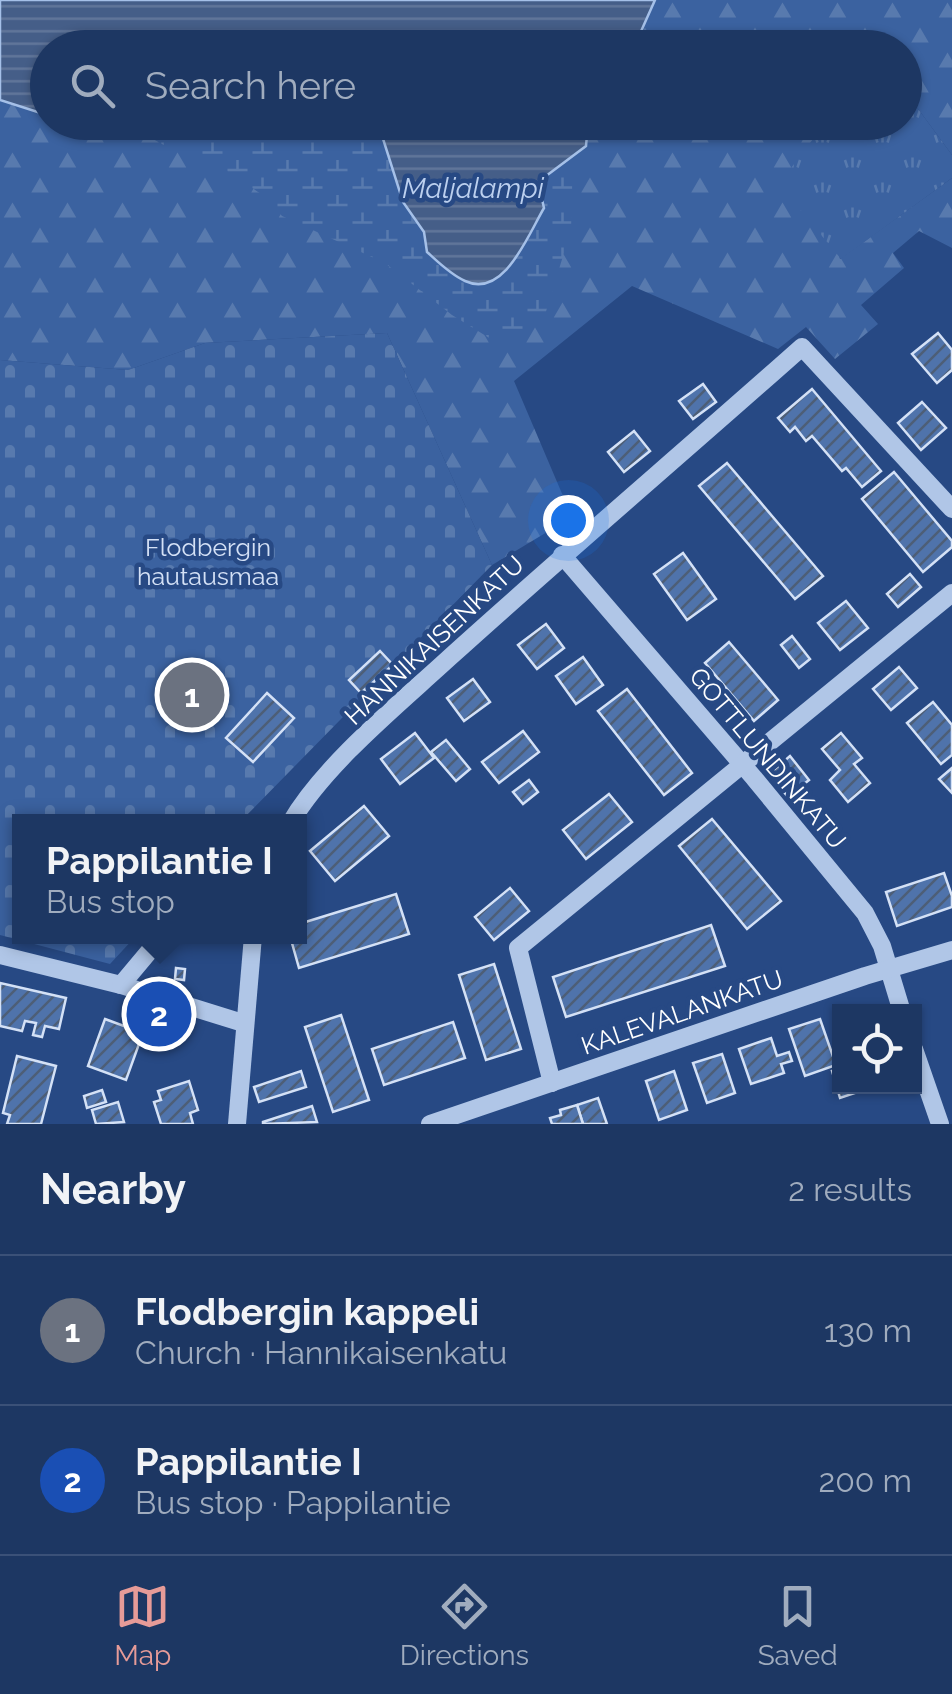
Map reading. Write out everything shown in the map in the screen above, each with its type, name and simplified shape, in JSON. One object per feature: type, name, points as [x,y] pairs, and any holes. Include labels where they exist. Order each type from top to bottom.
[{"type":"street","name":"HANNIKAISENKATU","points":[[296,814],[374,726],[802,348],[952,509]]},
{"type":"street","name":"GOTTLUNDINKATU","points":[[562,556],[865,912],[900,1004]]},
{"type":"street","points":[[552,1084],[518,948],[952,592]]},
{"type":"street","points":[[120,985],[155,944]]},
{"type":"street","points":[[237,1124],[251,944]]},
{"type":"street","name":"KALEVALANKATU","points":[[430,1124],[952,950]]},
{"type":"street","points":[[0,955],[120,985],[244,1023]]},
{"type":"street","points":[[922,1071],[940,1124]]},
{"type":"green space","points":[[655,0],[952,0],[952,155],[922,114],[922,30],[642,30]]},
{"type":"green space","points":[[0,100],[30,110],[30,140],[383,140],[403,202],[424,232],[427,252],[463,281],[538,182],[586,146],[587,140],[813,140],[840,259],[952,178],[952,248],[919,231],[893,253],[904,268],[861,305],[878,324],[835,359],[806,327],[778,349],[632,286],[514,381],[572,517],[492,565],[387,333],[205,343],[128,370],[0,360]]},
{"type":"green space","points":[[922,114],[952,155],[952,178],[841,259],[779,184],[812,140],[922,140]]},
{"type":"green space","points":[[155,140],[383,140],[403,202],[424,232],[427,252],[463,281],[538,182],[573,157],[571,230],[544,318],[499,344],[452,315],[385,263],[282,216],[264,196],[206,157],[171,149]]},
{"type":"green space","name":"Flodbergin hautausmaa","points":[[387,333],[492,565],[248,814],[12,814],[12,938],[0,935],[0,360],[128,370],[205,343]]},
{"type":"green space","name":"Flodbergin hautausmaa","points":[[34,944],[129,944],[110,964]]},
{"type":"water","points":[[0,0],[655,0],[642,30],[30,30],[30,110],[0,100]]},
{"type":"water","name":"Maljalampi","points":[[384,140],[587,140],[586,146],[538,182],[544,208],[513,261],[492,281],[465,281],[427,252],[424,232],[403,202]]},
{"type":"building","points":[[938,333],[952,350],[952,370],[937,383],[912,354]]},
{"type":"building","points":[[703,384],[716,402],[693,419],[679,401]]},
{"type":"building","points":[[812,389],[881,471],[862,487],[846,468],[842,471],[812,436],[806,441],[795,427],[790,432],[778,418]]},
{"type":"building","points":[[922,402],[946,428],[921,450],[898,423]]},
{"type":"building","points":[[634,431],[650,451],[624,472],[608,452]]},
{"type":"building","points":[[727,463],[823,576],[795,599],[699,486]]},
{"type":"building","points":[[894,472],[952,541],[952,547],[923,572],[862,499]]},
{"type":"building","points":[[683,553],[716,599],[687,620],[654,574]]},
{"type":"building","points":[[910,574],[921,587],[898,607],[887,594]]},
{"type":"building","points":[[846,601],[868,628],[840,650],[818,623]]},
{"type":"building","points":[[546,624],[564,648],[537,669],[518,645]]},
{"type":"building","points":[[792,636],[810,659],[799,668],[781,645]]},
{"type":"building","points":[[729,642],[778,700],[754,721],[705,663]]},
{"type":"building","points":[[380,651],[393,665],[361,693],[349,680]]},
{"type":"building","points":[[583,657],[603,685],[576,704],[556,676]]},
{"type":"building","points":[[899,667],[917,688],[891,710],[873,689]]},
{"type":"building","points":[[473,679],[490,702],[464,721],[447,698]]},
{"type":"building","points":[[627,689],[692,773],[664,795],[598,711]]},
{"type":"building","points":[[267,693],[294,718],[253,762],[226,738]]},
{"type":"building","points":[[933,702],[952,725],[952,755],[941,764],[907,723]]},
{"type":"building","points":[[523,731],[539,752],[499,783],[482,762]]},
{"type":"building","points":[[415,733],[434,758],[400,784],[381,759]]},
{"type":"building","points":[[841,733],[862,758],[854,764],[870,783],[848,802],[830,780],[840,770],[822,749]]},
{"type":"building","points":[[446,740],[470,769],[456,781],[431,752]]},
{"type":"building","points":[[790,756],[809,780],[788,797],[769,774]]},
{"type":"building","points":[[952,768],[952,793],[939,779]]},
{"type":"building","points":[[529,780],[538,792],[523,804],[513,792]]},
{"type":"building","points":[[609,794],[632,822],[586,859],[563,830]]},
{"type":"building","points":[[364,806],[389,836],[335,881],[310,851]]},
{"type":"building","points":[[712,819],[781,901],[747,929],[679,846]]},
{"type":"building","points":[[944,873],[952,907],[897,926],[886,892]]},
{"type":"building","points":[[510,888],[529,911],[494,940],[475,917]]},
{"type":"building","points":[[396,894],[409,934],[299,968],[292,944],[307,944],[307,922]]},
{"type":"building","points":[[711,925],[725,966],[566,1017],[553,977]]},
{"type":"building","points":[[494,964],[521,1049],[486,1060],[459,975]]},
{"type":"building","points":[[176,968],[185,969],[184,980],[175,979]]},
{"type":"building","points":[[0,983],[66,998],[59,1029],[45,1026],[42,1037],[33,1035],[36,1023],[25,1021],[22,1031],[0,1026]]},
{"type":"building","points":[[341,1015],[369,1100],[333,1112],[305,1027]]},
{"type":"building","points":[[105,1019],[143,1033],[126,1080],[88,1066]]},
{"type":"building","points":[[820,1019],[832,1054],[832,1066],[805,1076],[789,1029]]},
{"type":"building","points":[[453,1022],[465,1058],[384,1085],[372,1049]]},
{"type":"building","points":[[771,1038],[777,1056],[789,1052],[792,1061],[781,1064],[784,1073],[751,1084],[739,1049]]},
{"type":"building","points":[[722,1054],[735,1093],[707,1103],[693,1063]]},
{"type":"building","points":[[17,1056],[56,1066],[41,1124],[7,1124],[10,1115],[3,1113]]},
{"type":"building","points":[[301,1071],[306,1087],[259,1102],[254,1087]]},
{"type":"building","points":[[674,1071],[687,1110],[659,1120],[646,1081]]},
{"type":"building","points":[[189,1081],[198,1110],[190,1113],[193,1124],[161,1124],[154,1102],[161,1100],[158,1091]]},
{"type":"building","points":[[102,1090],[106,1102],[87,1108],[84,1096]]},
{"type":"building","points":[[598,1098],[607,1124],[583,1124],[577,1105]]},
{"type":"building","points":[[118,1102],[124,1122],[96,1124],[92,1110]]},
{"type":"building","points":[[577,1105],[583,1124],[552,1124],[550,1118],[561,1115],[560,1110]]},
{"type":"building","points":[[312,1106],[317,1122],[263,1124],[263,1122]]},
{"type":"place","name":"Flodbergin kappeli","points":[[192,695]]},
{"type":"place","name":"Pappilantie I","points":[[159,1014]]}]
